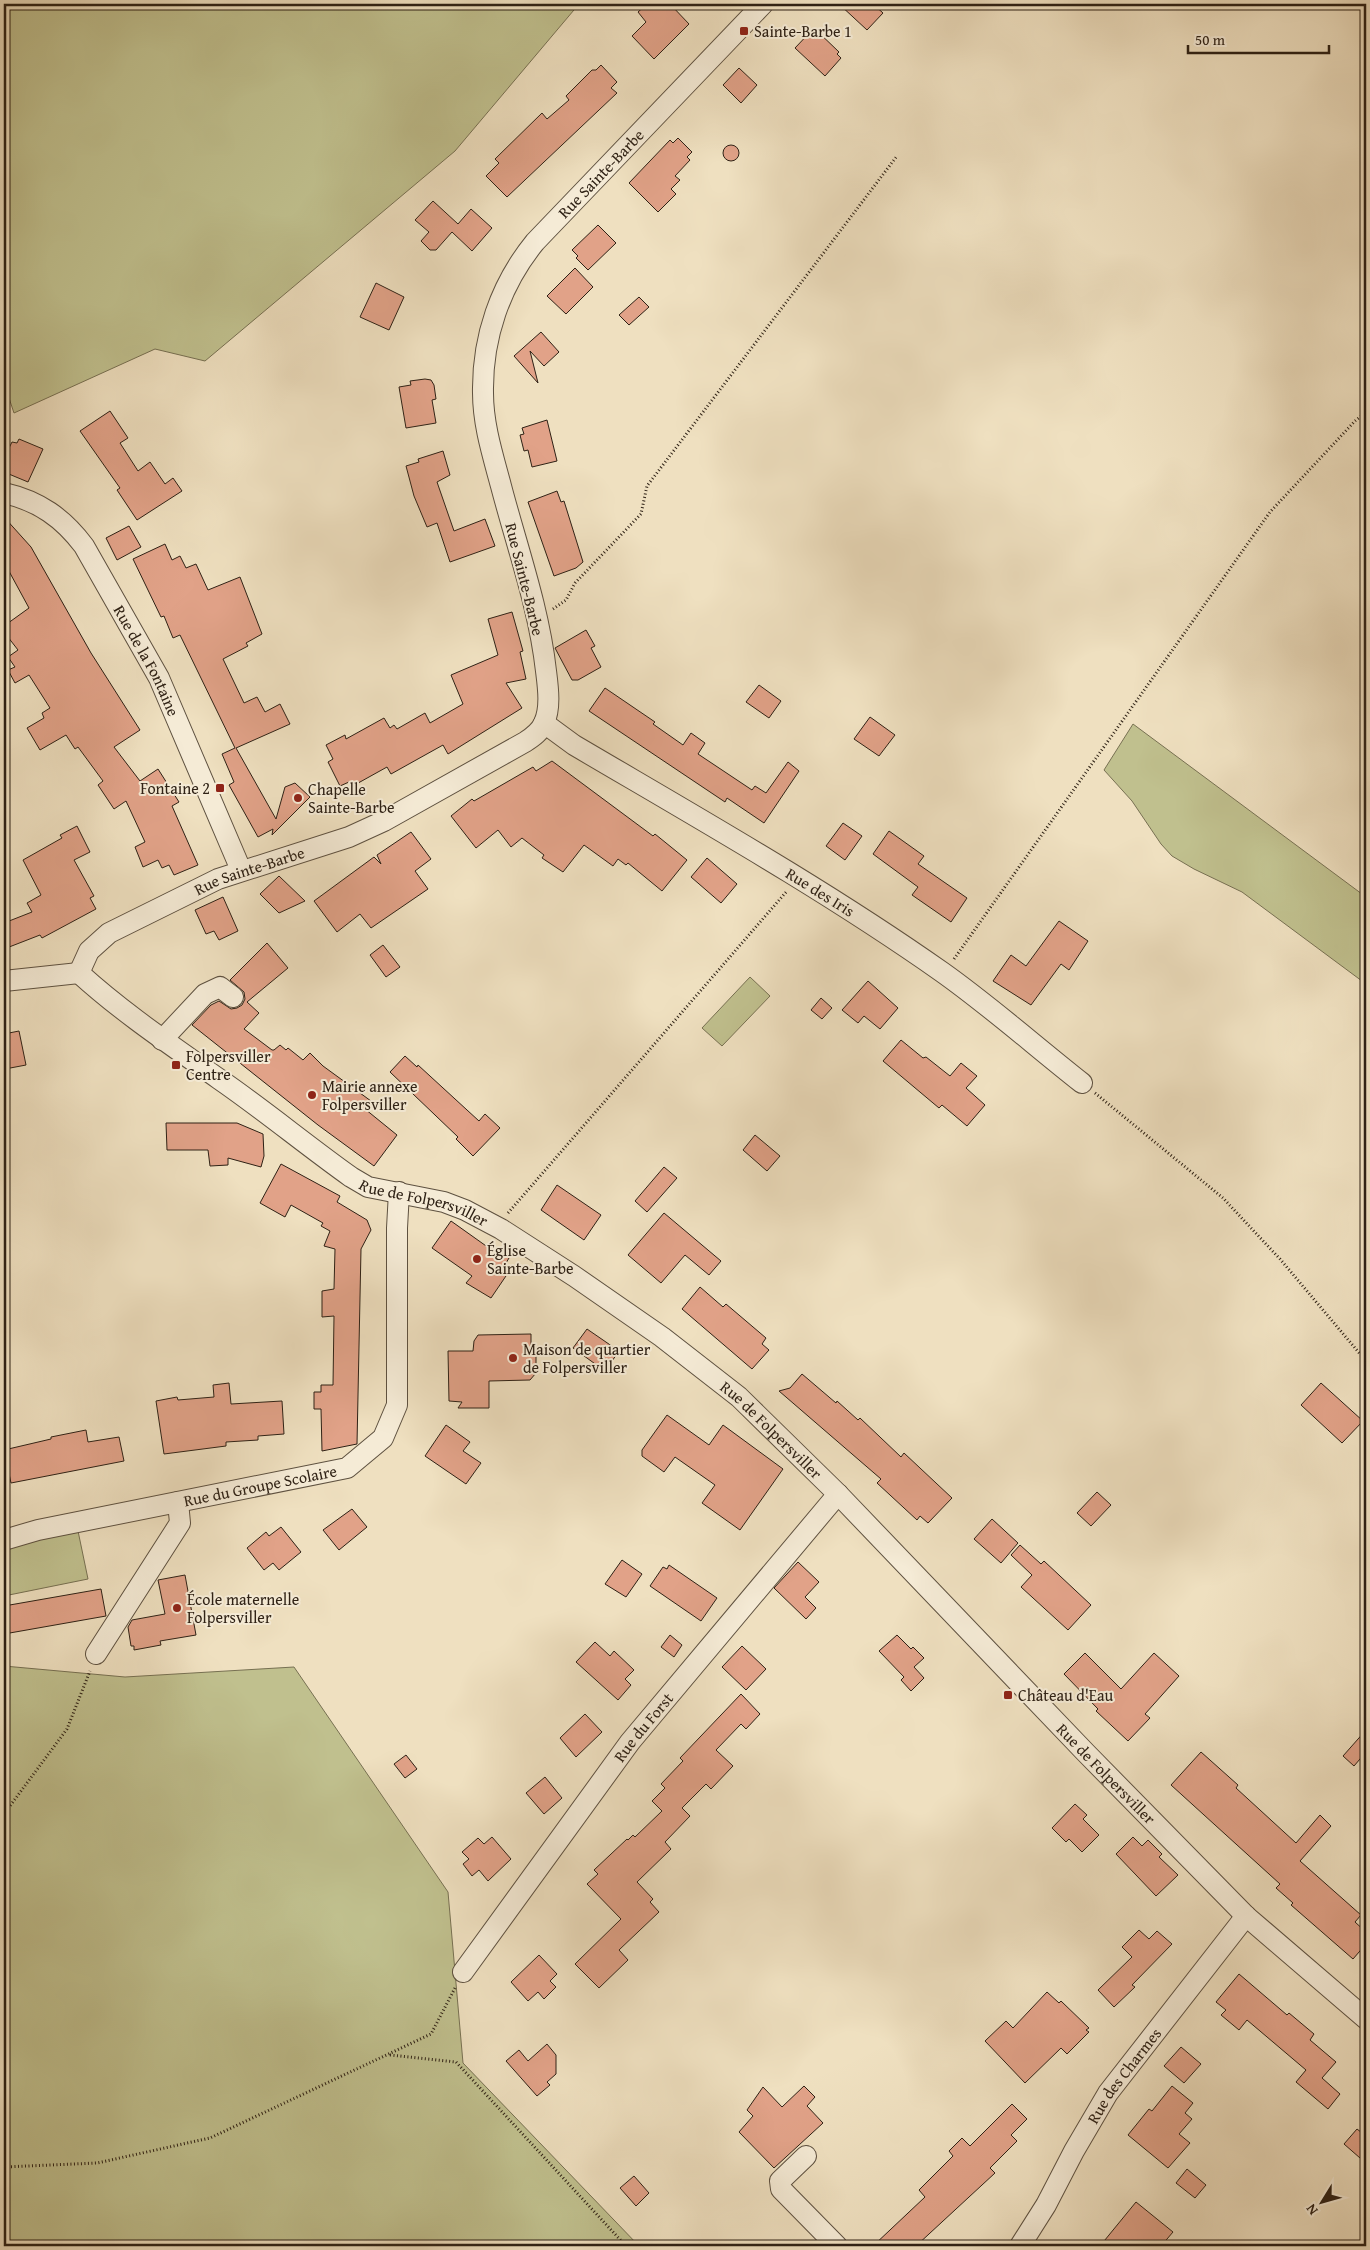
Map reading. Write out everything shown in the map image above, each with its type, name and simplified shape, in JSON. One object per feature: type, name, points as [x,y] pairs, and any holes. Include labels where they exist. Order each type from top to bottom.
[{"type":"street","name":"Rue Sainte-Barbe","points":[[79,973],[89,951],[109,934],[198,888],[241,870],[349,837],[384,821],[525,742],[537,733],[544,723],[548,689],[536,615],[488,437],[483,394],[484,359],[494,316],[510,277],[534,242],[763,4]]},
{"type":"street","name":"Rue de la Fontaine","points":[[4,493],[58,516],[84,546],[163,686],[241,870]]},
{"type":"street","name":"Rue des Iris","points":[[544,723],[574,745],[799,878],[944,974],[1082,1083]]},
{"type":"street","points":[[4,981],[79,973]]},
{"type":"street","name":"Rue de Folpersviller","points":[[79,973],[117,1006],[162,1040],[220,1080],[350,1177],[368,1186],[444,1202],[465,1210],[496,1227],[574,1276],[662,1337],[705,1370],[738,1398],[838,1494],[1066,1732],[1246,1916],[1366,2019]]},
{"type":"street","points":[[162,1040],[205,994],[220,987],[233,997]]},
{"type":"street","name":"Rue du Groupe Scolaire","points":[[4,1540],[38,1530],[347,1468],[382,1438],[397,1405],[397,1228],[399,1192]]},
{"type":"street","name":"Rue du Forst","points":[[464,1972],[630,1742],[838,1494]]},
{"type":"street","points":[[96,1654],[180,1523],[178,1502]]},
{"type":"street","name":"Rue des Charmes","points":[[1020,2246],[1046,2205],[1074,2150],[1108,2094],[1246,1916]]},
{"type":"street","points":[[806,2156],[780,2181],[781,2189],[837,2246]]},
{"type":"path","points":[[536,615],[561,605],[575,583],[641,514],[647,486],[897,156]]},
{"type":"path","points":[[944,974],[1270,512],[1355,421],[1366,412]]},
{"type":"path","points":[[496,1227],[799,878]]},
{"type":"path","points":[[1082,1083],[1223,1198],[1280,1258],[1366,1360]]},
{"type":"path","points":[[4,1814],[67,1729],[96,1654]]},
{"type":"path","points":[[4,2167],[97,2163],[210,2138],[431,2034],[464,1972]]},
{"type":"path","points":[[389,2054],[456,2062],[626,2246]]},
{"type":"green space","points":[[4,4],[579,4],[455,151],[205,361],[155,349],[14,413],[4,383]]},
{"type":"green space","points":[[1133,724],[1366,897],[1366,984],[1242,892],[1172,856],[1161,844],[1132,801],[1104,770]]},
{"type":"green space","points":[[750,977],[770,996],[722,1046],[702,1028]]},
{"type":"green space","points":[[78,1531],[88,1579],[4,1596],[4,1546]]},
{"type":"green space","points":[[4,1666],[125,1677],[294,1667],[448,1892],[463,2063],[639,2246],[4,2246]]},
{"type":"building","points":[[647,4],[670,4],[689,24],[654,59],[632,36],[646,22],[638,12]]},
{"type":"building","points":[[839,4],[873,4],[883,13],[867,30]]},
{"type":"building","points":[[814,28],[839,52],[837,54],[841,58],[825,76],[795,48]]},
{"type":"building","points":[[601,65],[617,82],[611,88],[617,93],[507,197],[486,176],[499,163],[495,159],[542,113],[547,119],[569,100],[566,96],[592,70],[596,70]]},
{"type":"building","points":[[739,68],[757,85],[741,103],[723,85]]},
{"type":"building","points":[[678,138],[692,152],[687,157],[690,160],[675,176],[680,180],[671,189],[676,194],[658,212],[629,183],[670,140],[673,143]]},
{"type":"building","points":[[728,145],[734,145],[739,150],[737,159],[728,161],[723,156],[723,150]]},
{"type":"building","points":[[433,201],[458,224],[471,209],[492,228],[472,251],[452,232],[436,250],[430,250],[421,241],[429,232],[415,220]]},
{"type":"building","points":[[598,225],[616,243],[588,270],[576,258],[578,256],[572,250]]},
{"type":"building","points":[[575,268],[593,287],[566,314],[547,296]]},
{"type":"building","points":[[376,283],[404,297],[389,330],[360,317]]},
{"type":"building","points":[[639,297],[649,307],[629,325],[619,315]]},
{"type":"building","points":[[541,332],[559,352],[544,366],[530,351],[538,383],[514,356]]},
{"type":"building","points":[[431,380],[434,385],[436,399],[432,400],[436,423],[406,428],[399,387],[411,385],[410,381]]},
{"type":"building","points":[[110,411],[128,438],[120,443],[138,471],[150,462],[165,484],[173,478],[182,491],[137,520],[117,490],[120,488],[80,431]]},
{"type":"building","points":[[547,420],[557,461],[532,467],[528,450],[524,451],[520,435],[524,434],[522,428]]},
{"type":"building","points":[[19,439],[43,449],[28,482],[4,472],[4,446],[9,448],[12,442],[17,443]]},
{"type":"building","points":[[443,451],[450,475],[437,482],[454,531],[485,519],[495,546],[450,562],[437,523],[427,527],[414,496],[406,466],[419,462],[418,459]]},
{"type":"building","points":[[557,491],[561,502],[564,501],[583,562],[576,568],[554,576],[528,502]]},
{"type":"building","points":[[4,517],[31,547],[91,653],[140,730],[114,747],[140,781],[158,769],[179,802],[172,806],[198,865],[174,875],[169,865],[162,868],[158,860],[143,867],[135,847],[145,842],[126,801],[114,809],[98,785],[103,781],[78,747],[75,749],[66,735],[40,750],[27,728],[44,718],[42,713],[50,708],[29,675],[15,683],[8,670],[15,667],[8,657],[18,650],[4,632],[4,626],[29,608],[4,562]]},
{"type":"building","points":[[129,526],[141,547],[117,560],[106,538]]},
{"type":"building","points":[[165,544],[172,560],[180,556],[186,568],[196,564],[208,590],[240,577],[262,634],[246,643],[248,646],[223,659],[244,703],[257,697],[265,712],[280,704],[290,724],[236,748],[276,819],[285,787],[295,783],[310,797],[272,835],[273,829],[258,837],[229,785],[234,782],[222,754],[235,748],[180,635],[173,638],[164,616],[161,617],[133,559]]},
{"type":"building","points":[[512,612],[523,651],[520,652],[526,679],[506,683],[522,708],[448,754],[443,745],[391,774],[387,767],[351,787],[349,782],[340,786],[328,762],[333,759],[326,745],[345,735],[346,739],[384,718],[390,728],[394,725],[397,729],[425,713],[430,723],[463,704],[451,675],[498,655],[488,619]]},
{"type":"building","points":[[586,630],[595,646],[591,648],[601,667],[578,680],[572,680],[555,648]]},
{"type":"building","points":[[759,685],[781,701],[769,718],[746,702]]},
{"type":"building","points":[[605,688],[655,722],[653,724],[683,745],[691,733],[705,743],[698,754],[752,790],[755,786],[766,793],[788,762],[799,771],[764,823],[727,798],[725,802],[589,711]]},
{"type":"building","points":[[870,717],[895,735],[879,756],[854,739]]},
{"type":"building","points":[[552,761],[653,836],[655,834],[687,860],[662,891],[628,863],[626,865],[618,859],[613,866],[584,845],[563,872],[542,858],[544,855],[522,838],[511,847],[498,830],[476,848],[451,816],[472,799],[474,801],[533,767],[536,771]]},
{"type":"building","points":[[843,823],[862,836],[845,860],[826,846]]},
{"type":"building","points":[[77,826],[90,852],[74,860],[94,896],[90,898],[96,909],[42,938],[40,935],[4,949],[4,923],[32,912],[27,903],[41,895],[23,860],[62,838],[60,835]]},
{"type":"building","points":[[889,831],[924,856],[918,864],[967,898],[951,922],[912,895],[918,887],[873,854]]},
{"type":"building","points":[[411,832],[431,859],[415,871],[428,889],[371,928],[360,914],[337,932],[314,901],[374,857],[381,864],[377,855]]},
{"type":"building","points":[[707,858],[737,884],[721,903],[691,877]]},
{"type":"building","points":[[279,876],[305,901],[279,913],[260,894]]},
{"type":"building","points":[[223,897],[238,931],[219,940],[214,931],[206,934],[195,910]]},
{"type":"building","points":[[1059,921],[1088,941],[1069,970],[1061,964],[1031,1005],[993,981],[1011,955],[1026,966]]},
{"type":"building","points":[[267,943],[288,968],[247,1002],[259,1013],[244,1029],[272,1050],[280,1045],[286,1050],[288,1048],[303,1060],[310,1053],[323,1066],[371,1101],[365,1109],[397,1135],[374,1166],[318,1125],[192,1025],[211,1005],[219,1001],[231,1009],[242,1005],[245,999],[244,992],[230,980]]},
{"type":"building","points":[[383,945],[400,967],[386,977],[370,955]]},
{"type":"building","points":[[868,981],[898,1008],[880,1029],[864,1016],[858,1023],[842,1010]]},
{"type":"building","points":[[821,998],[832,1008],[822,1019],[811,1010]]},
{"type":"building","points":[[19,1031],[26,1065],[5,1069],[4,1034]]},
{"type":"building","points":[[901,1040],[950,1076],[961,1063],[977,1076],[966,1088],[985,1105],[967,1126],[942,1105],[939,1108],[883,1061]]},
{"type":"building","points":[[405,1056],[417,1067],[418,1065],[479,1121],[485,1114],[500,1128],[473,1156],[456,1139],[458,1137],[390,1072]]},
{"type":"building","points":[[166,1123],[237,1123],[263,1134],[264,1156],[261,1167],[228,1158],[228,1165],[210,1166],[208,1150],[167,1150]]},
{"type":"building","points":[[755,1135],[780,1156],[767,1171],[743,1150]]},
{"type":"building","points":[[281,1164],[340,1196],[337,1202],[367,1220],[371,1230],[361,1249],[357,1444],[322,1451],[321,1409],[314,1409],[314,1392],[321,1392],[321,1385],[333,1385],[334,1316],[322,1317],[322,1291],[334,1289],[335,1249],[324,1246],[330,1231],[321,1226],[323,1223],[291,1205],[285,1217],[260,1203]]},
{"type":"building","points":[[664,1167],[677,1178],[647,1212],[635,1201]]},
{"type":"building","points":[[557,1185],[601,1215],[584,1240],[541,1210]]},
{"type":"building","points":[[664,1213],[721,1261],[709,1275],[685,1255],[661,1283],[628,1255]]},
{"type":"building","name":"Église Sainte-Barbe","points":[[451,1221],[496,1253],[500,1251],[509,1258],[506,1263],[508,1273],[491,1298],[466,1283],[472,1276],[432,1248]]},
{"type":"building","points":[[700,1287],[723,1307],[726,1304],[766,1338],[762,1344],[769,1350],[752,1369],[682,1309]]},
{"type":"building","points":[[587,1329],[619,1351],[605,1371],[573,1348]]},
{"type":"building","points":[[531,1334],[531,1345],[536,1353],[536,1373],[530,1380],[489,1381],[489,1408],[458,1408],[462,1402],[449,1401],[448,1351],[473,1351],[474,1341],[478,1335]]},
{"type":"building","points":[[802,1374],[858,1420],[860,1418],[901,1457],[904,1453],[952,1498],[928,1523],[920,1516],[917,1520],[877,1483],[881,1479],[779,1391],[790,1388]]},
{"type":"building","points":[[229,1383],[231,1404],[282,1401],[284,1434],[258,1436],[258,1440],[226,1442],[226,1446],[164,1454],[156,1401],[177,1397],[178,1400],[214,1397],[213,1385]]},
{"type":"building","points":[[1321,1383],[1363,1421],[1342,1443],[1301,1405]]},
{"type":"building","points":[[667,1415],[709,1445],[723,1425],[783,1469],[740,1530],[702,1503],[715,1485],[675,1457],[664,1472],[642,1456],[642,1450]]},
{"type":"building","points":[[446,1425],[470,1442],[463,1451],[481,1463],[466,1484],[425,1456]]},
{"type":"building","points":[[86,1430],[88,1442],[119,1437],[124,1461],[11,1483],[4,1450]]},
{"type":"building","points":[[1097,1492],[1111,1505],[1091,1526],[1077,1513]]},
{"type":"building","points":[[352,1509],[367,1527],[339,1550],[323,1530]]},
{"type":"building","points":[[992,1519],[1018,1543],[1001,1563],[974,1539]]},
{"type":"building","points":[[281,1527],[301,1552],[279,1570],[273,1563],[264,1570],[247,1548],[266,1532],[269,1536]]},
{"type":"building","points":[[1020,1545],[1041,1564],[1044,1561],[1091,1605],[1068,1630],[1021,1587],[1032,1575],[1011,1555]]},
{"type":"building","points":[[622,1560],[642,1574],[626,1597],[605,1584]]},
{"type":"building","points":[[798,1562],[819,1582],[805,1597],[816,1608],[806,1619],[774,1588]]},
{"type":"building","points":[[669,1565],[717,1598],[701,1621],[650,1586],[663,1567],[667,1569]]},
{"type":"building","points":[[185,1575],[196,1635],[160,1641],[161,1645],[134,1650],[134,1646],[131,1646],[128,1627],[132,1620],[165,1614],[158,1580]]},
{"type":"building","points":[[101,1589],[106,1616],[4,1634],[4,1606]]},
{"type":"building","points":[[670,1635],[682,1645],[674,1657],[661,1647]]},
{"type":"building","points":[[897,1635],[911,1649],[913,1647],[924,1658],[914,1667],[924,1678],[911,1691],[901,1680],[904,1677],[879,1651]]},
{"type":"building","points":[[595,1642],[610,1656],[614,1651],[634,1670],[625,1679],[631,1685],[618,1700],[576,1662]]},
{"type":"building","points":[[742,1646],[766,1669],[746,1690],[722,1667]]},
{"type":"building","points":[[1085,1653],[1121,1689],[1154,1653],[1179,1676],[1145,1714],[1150,1718],[1128,1741],[1096,1711],[1098,1709],[1064,1674]]},
{"type":"building","points":[[741,1694],[760,1714],[746,1729],[741,1724],[716,1750],[733,1766],[711,1789],[706,1784],[682,1808],[690,1816],[665,1842],[671,1849],[637,1882],[653,1899],[650,1902],[659,1912],[619,1950],[628,1960],[599,1988],[575,1964],[621,1919],[587,1884],[598,1874],[594,1870],[627,1839],[633,1835],[635,1837],[662,1811],[652,1801],[665,1788],[661,1784],[683,1761],[680,1758]]},
{"type":"building","points":[[585,1714],[602,1732],[576,1757],[560,1738]]},
{"type":"building","points":[[1366,1730],[1366,1752],[1354,1766],[1343,1756]]},
{"type":"building","points":[[1201,1752],[1238,1785],[1236,1788],[1296,1843],[1320,1815],[1331,1826],[1300,1861],[1361,1915],[1355,1922],[1366,1932],[1366,1944],[1353,1959],[1291,1905],[1293,1903],[1276,1888],[1280,1884],[1171,1785]]},
{"type":"building","points":[[406,1755],[417,1769],[405,1778],[394,1764]]},
{"type":"building","points":[[545,1777],[562,1798],[544,1814],[526,1793]]},
{"type":"building","points":[[1075,1804],[1087,1815],[1083,1819],[1099,1835],[1082,1852],[1069,1839],[1066,1842],[1052,1828]]},
{"type":"building","points":[[492,1837],[511,1859],[488,1881],[479,1870],[472,1876],[463,1864],[469,1859],[462,1852],[478,1838],[484,1844]]},
{"type":"building","points":[[1133,1837],[1142,1846],[1148,1840],[1162,1854],[1159,1857],[1178,1875],[1156,1896],[1116,1854]]},
{"type":"building","points":[[1139,1930],[1149,1939],[1157,1931],[1172,1944],[1132,1985],[1135,1987],[1114,2007],[1098,1990],[1132,1957],[1122,1947]]},
{"type":"building","points":[[539,1955],[557,1974],[550,1981],[556,1987],[544,1999],[538,1992],[528,2001],[511,1982]]},
{"type":"building","points":[[1239,1974],[1287,2015],[1289,2013],[1314,2034],[1310,2040],[1336,2062],[1322,2078],[1340,2094],[1328,2109],[1296,2082],[1306,2070],[1247,2020],[1239,2030],[1221,2015],[1226,2010],[1216,2002]]},
{"type":"building","points":[[1047,1992],[1059,2003],[1061,2001],[1089,2028],[1086,2030],[1089,2032],[1067,2054],[1061,2048],[1025,2083],[985,2041],[1006,2021],[1013,2028]]},
{"type":"building","points":[[547,2044],[556,2055],[556,2074],[547,2082],[550,2085],[537,2096],[506,2061],[519,2050],[528,2061]]},
{"type":"building","points":[[1181,2047],[1201,2064],[1184,2083],[1164,2066]]},
{"type":"building","points":[[804,2086],[815,2097],[807,2106],[823,2123],[774,2168],[739,2132],[753,2116],[747,2110],[763,2087],[782,2107]]},
{"type":"building","points":[[1172,2086],[1193,2103],[1185,2113],[1192,2119],[1179,2134],[1190,2143],[1168,2168],[1128,2135],[1149,2109],[1152,2111]]},
{"type":"building","points":[[1012,2104],[1027,2119],[1011,2135],[1017,2141],[990,2168],[995,2173],[916,2246],[873,2246],[925,2197],[919,2190],[953,2156],[949,2151],[962,2138],[970,2146]]},
{"type":"building","points":[[1357,2129],[1366,2136],[1366,2150],[1360,2158],[1344,2144]]},
{"type":"building","points":[[1187,2169],[1206,2185],[1195,2198],[1176,2183]]},
{"type":"building","points":[[634,2176],[649,2193],[636,2206],[620,2188]]},
{"type":"building","points":[[1136,2202],[1173,2232],[1161,2246],[1100,2246]]},
{"type":"place","name":"Sainte-Barbe 1","points":[[744,31]]},
{"type":"place","name":"Fontaine 2","points":[[220,788]]},
{"type":"place","name":"Chapelle Sainte-Barbe","points":[[298,798]]},
{"type":"place","name":"Folpersviller Centre","points":[[176,1065]]},
{"type":"place","name":"Mairie annexe Folpersviller","points":[[312,1095]]},
{"type":"place","name":"Église Sainte-Barbe","points":[[477,1259]]},
{"type":"place","name":"Maison de quartier de Folpersviller","points":[[513,1358]]},
{"type":"place","name":"École maternelle Folpersviller","points":[[177,1608]]},
{"type":"place","name":"Château d'Eau","points":[[1008,1695]]}]
